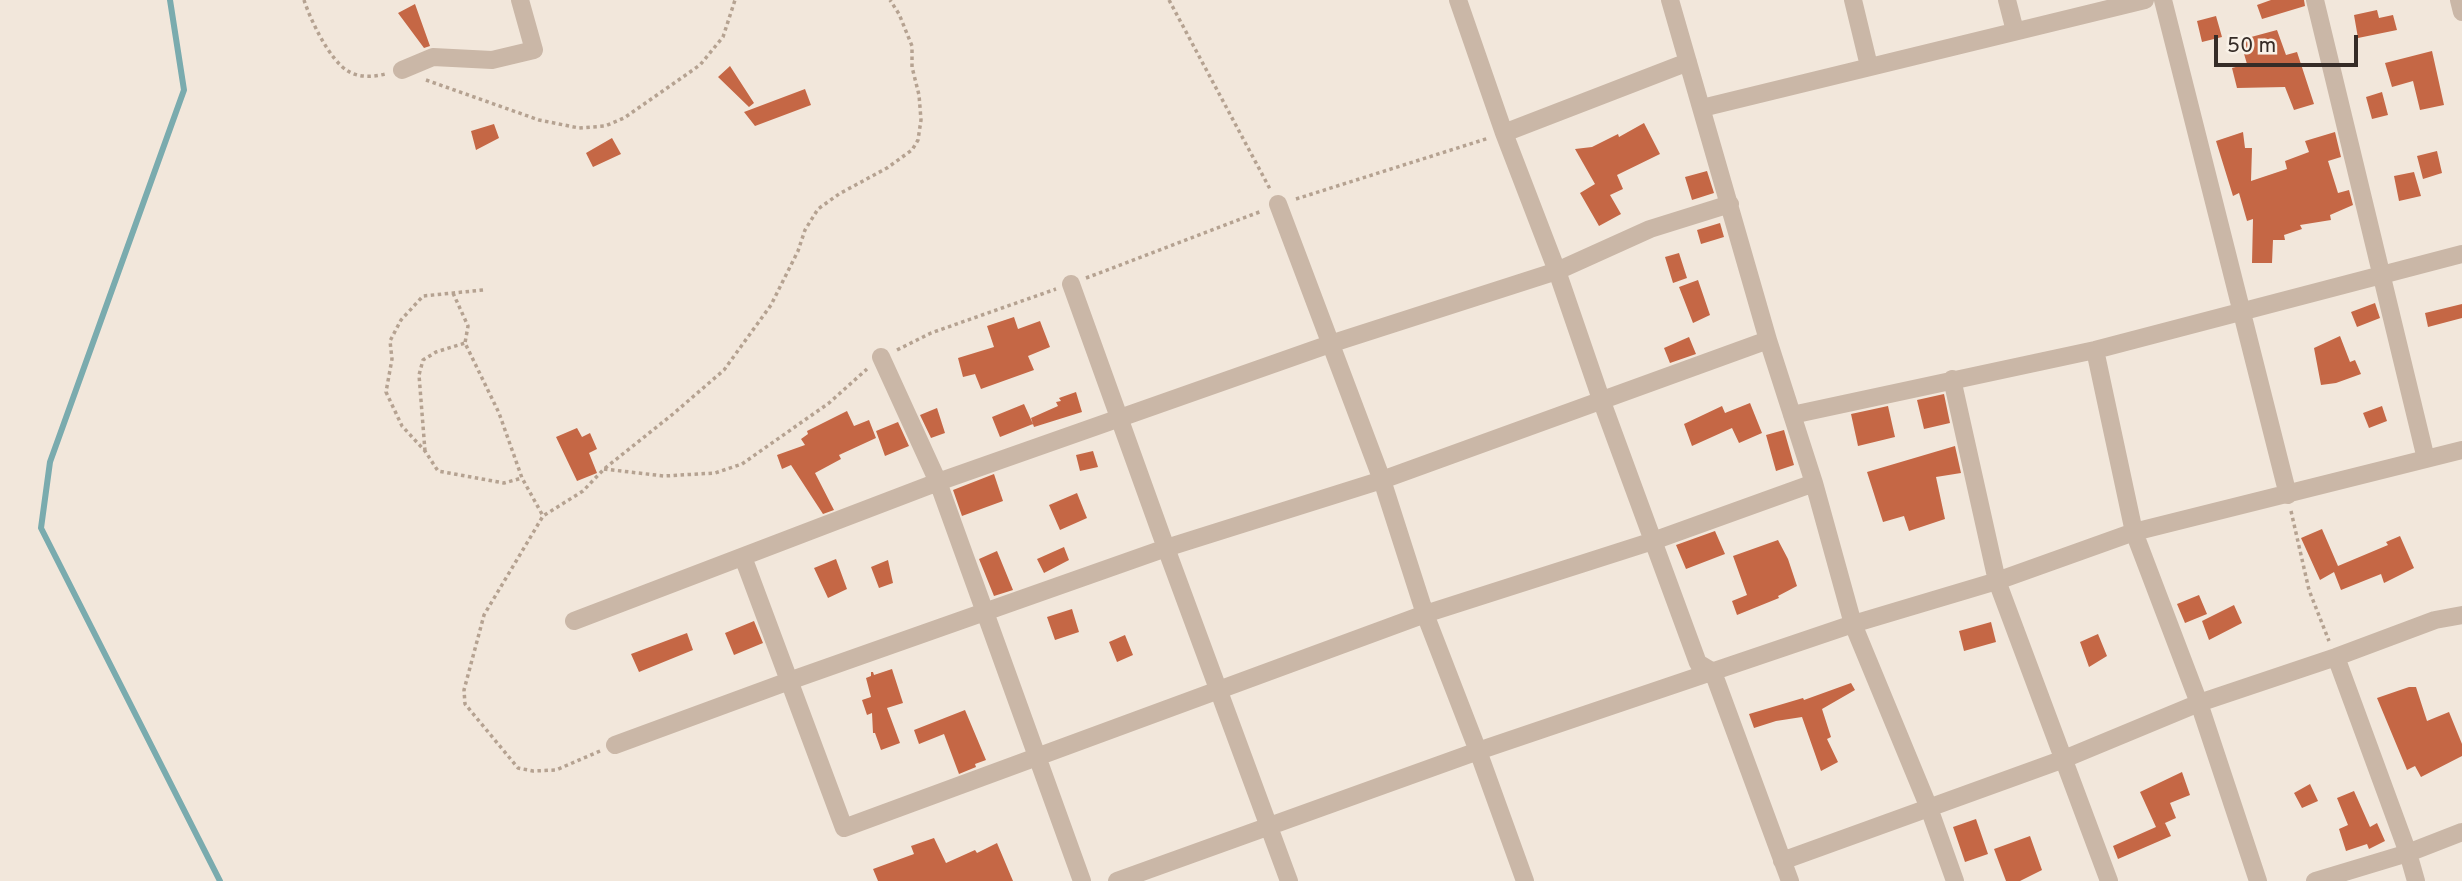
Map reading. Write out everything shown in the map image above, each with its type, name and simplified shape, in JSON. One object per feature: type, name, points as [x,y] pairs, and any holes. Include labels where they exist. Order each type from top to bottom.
[{"type":"street","points":[[402,70],[433,57],[492,60],[534,50],[520,0]]},
{"type":"street","points":[[1458,0],[1698,663],[1713,672],[1790,881]]},
{"type":"street","points":[[1670,0],[1768,340],[1814,483],[1853,624],[1929,808],[1955,881]]},
{"type":"street","points":[[1853,0],[1869,66]]},
{"type":"street","points":[[2007,0],[2015,31]]},
{"type":"street","points":[[1702,108],[2145,0]]},
{"type":"street","points":[[2163,0],[2288,495]]},
{"type":"street","points":[[2315,0],[2426,459]]},
{"type":"street","points":[[2459,0],[2462,12]]},
{"type":"street","points":[[1504,133],[1688,62]]},
{"type":"street","points":[[1279,204],[1329,344],[1382,480],[1425,614],[1525,881]]},
{"type":"street","points":[[574,621],[938,482],[1329,344],[1557,271],[1650,229],[1730,204]]},
{"type":"street","points":[[1792,415],[2095,349],[2462,254]]},
{"type":"street","points":[[1071,284],[1289,881]]},
{"type":"street","points":[[615,745],[1166,548],[1382,480],[1768,340]]},
{"type":"street","points":[[2095,349],[2134,532],[2199,703],[2258,881]]},
{"type":"street","points":[[881,357],[938,482],[1082,881]]},
{"type":"street","points":[[1952,379],[1997,581],[2109,881]]},
{"type":"street","points":[[1117,881],[1478,751],[1853,624],[1997,581],[2134,532],[2462,450]]},
{"type":"street","points":[[743,557],[844,828],[1425,614],[1653,541],[1814,483]]},
{"type":"street","points":[[1783,861],[2064,759],[2199,703],[2435,620],[2462,615]]},
{"type":"street","points":[[2336,657],[2416,881]]},
{"type":"street","points":[[2315,881],[2408,853],[2462,832]]},
{"type":"path","points":[[304,0],[323,42],[347,71],[370,77],[402,70],[539,120],[579,128],[605,126],[624,118],[700,65],[723,37],[735,0]]},
{"type":"path","points":[[615,745],[556,770],[533,771],[518,768],[465,704],[464,690],[484,615],[543,516],[583,491],[604,469],[724,370],[771,305],[798,251],[805,230],[818,209],[912,150],[918,140],[921,120],[912,46],[890,0]]},
{"type":"path","points":[[1169,0],[1279,204]]},
{"type":"path","points":[[604,469],[664,476],[715,473],[742,464],[829,403],[881,357],[931,333],[1071,284],[1279,204],[1504,133]]},
{"type":"path","points":[[484,290],[423,296],[401,320],[390,341],[392,359],[386,392],[402,426],[425,451],[438,471],[504,483],[522,478]]},
{"type":"path","points":[[453,293],[468,326],[465,343],[499,413],[522,478],[543,516]]},
{"type":"path","points":[[425,451],[419,375],[423,360],[436,352],[465,343]]},
{"type":"path","points":[[2288,495],[2309,590],[2336,657]]},
{"type":"building","points":[[2271,0],[2304,0],[2305,6],[2262,19],[2257,5]]},
{"type":"building","points":[[415,4],[430,46],[424,48],[398,13]]},
{"type":"building","points":[[2377,10],[2379,18],[2393,15],[2397,30],[2358,38],[2354,15]]},
{"type":"building","points":[[2216,16],[2222,37],[2202,42],[2197,21]]},
{"type":"building","points":[[2277,30],[2286,55],[2297,52],[2314,104],[2294,110],[2285,87],[2237,88],[2232,68],[2247,64],[2240,40]]},
{"type":"building","points":[[2432,51],[2444,105],[2420,110],[2413,81],[2392,87],[2385,63]]},
{"type":"building","points":[[730,66],[754,103],[749,107],[718,77]]},
{"type":"building","points":[[805,89],[811,105],[755,126],[744,112]]},
{"type":"building","points":[[2382,92],[2388,115],[2372,119],[2366,97]]},
{"type":"building","points":[[1644,123],[1660,154],[1617,175],[1623,189],[1610,195],[1621,214],[1599,226],[1580,193],[1595,184],[1575,149],[1592,147],[1618,134],[1619,137]]},
{"type":"building","points":[[494,124],[499,138],[476,150],[471,131]]},
{"type":"building","points":[[2243,132],[2245,148],[2252,148],[2251,181],[2287,169],[2285,161],[2309,152],[2305,141],[2335,132],[2341,157],[2328,161],[2338,193],[2349,190],[2353,205],[2330,215],[2331,220],[2300,225],[2302,229],[2284,235],[2285,240],[2273,240],[2272,263],[2252,263],[2253,219],[2247,221],[2239,193],[2233,196],[2216,141]]},
{"type":"building","points":[[612,138],[621,154],[593,167],[586,153]]},
{"type":"building","points":[[2437,151],[2442,173],[2423,179],[2417,156]]},
{"type":"building","points":[[1707,171],[1714,193],[1692,200],[1685,177]]},
{"type":"building","points":[[2414,172],[2421,196],[2399,201],[2394,176]]},
{"type":"building","points":[[1720,223],[1724,237],[1701,244],[1697,230]]},
{"type":"building","points":[[1679,253],[1687,278],[1673,283],[1665,257]]},
{"type":"building","points":[[1698,280],[1710,315],[1693,323],[1679,287]]},
{"type":"building","points":[[2375,303],[2380,318],[2357,327],[2351,312]]},
{"type":"building","points":[[2462,304],[2462,318],[2428,327],[2425,313]]},
{"type":"building","points":[[1014,317],[1018,329],[1040,321],[1050,347],[1028,356],[1034,370],[981,389],[975,374],[963,377],[958,358],[994,347],[987,326]]},
{"type":"building","points":[[2340,336],[2350,362],[2355,360],[2361,374],[2321,385],[2314,348]]},
{"type":"building","points":[[1689,337],[1696,354],[1670,363],[1664,348]]},
{"type":"building","points":[[1076,392],[1082,412],[1034,427],[1031,418],[1058,406],[1056,402],[1061,401],[1059,398]]},
{"type":"building","points":[[1944,394],[1950,423],[1924,429],[1917,400]]},
{"type":"building","points":[[1750,403],[1762,433],[1739,443],[1732,428],[1692,446],[1684,424],[1722,406],[1725,413]]},
{"type":"building","points":[[1024,404],[1033,424],[1000,437],[992,417]]},
{"type":"building","points":[[1888,406],[1895,437],[1858,446],[1851,414]]},
{"type":"building","points":[[2382,406],[2387,421],[2369,428],[2363,413]]},
{"type":"building","points":[[937,408],[945,433],[931,438],[920,415]]},
{"type":"building","points":[[847,411],[854,426],[869,420],[876,438],[839,455],[841,459],[815,473],[834,510],[823,514],[791,465],[782,469],[777,455],[805,445],[801,439],[808,434],[807,431]]},
{"type":"building","points":[[898,422],[909,446],[885,456],[876,431]]},
{"type":"building","points":[[577,428],[582,437],[590,433],[597,449],[589,453],[597,473],[577,481],[556,437]]},
{"type":"building","points":[[1784,430],[1794,465],[1776,471],[1766,435]]},
{"type":"building","points":[[1955,446],[1961,473],[1936,477],[1945,519],[1909,531],[1904,516],[1883,522],[1867,472]]},
{"type":"building","points":[[1093,451],[1098,467],[1080,471],[1076,455]]},
{"type":"building","points":[[994,474],[1003,501],[962,516],[953,490]]},
{"type":"building","points":[[1077,493],[1087,518],[1060,530],[1049,505]]},
{"type":"building","points":[[2322,529],[2338,566],[2388,545],[2386,542],[2400,536],[2414,568],[2384,583],[2381,574],[2341,590],[2334,572],[2320,580],[2301,538]]},
{"type":"building","points":[[1715,531],[1725,554],[1686,569],[1676,545]]},
{"type":"building","points":[[1778,540],[1797,586],[1778,596],[1779,598],[1737,615],[1732,601],[1747,595],[1733,556]]},
{"type":"building","points":[[1064,547],[1069,560],[1044,573],[1037,559]]},
{"type":"building","points":[[997,551],[1013,590],[994,596],[979,559]]},
{"type":"building","points":[[836,559],[847,589],[828,598],[814,568]]},
{"type":"building","points":[[888,560],[893,583],[879,588],[871,567]]},
{"type":"building","points":[[2199,595],[2207,614],[2185,623],[2177,604]]},
{"type":"building","points":[[2234,605],[2242,623],[2209,640],[2202,621]]},
{"type":"building","points":[[1072,609],[1079,632],[1055,640],[1047,617]]},
{"type":"building","points":[[754,621],[763,643],[734,655],[725,633]]},
{"type":"building","points":[[1991,622],[1996,642],[1964,651],[1959,631]]},
{"type":"building","points":[[687,633],[693,650],[639,672],[631,654]]},
{"type":"building","points":[[2098,634],[2107,656],[2089,667],[2080,642]]},
{"type":"building","points":[[1125,635],[1133,655],[1117,662],[1109,642]]},
{"type":"building","points":[[892,669],[903,703],[887,708],[900,743],[881,750],[873,733],[872,713],[867,715],[862,700],[871,697],[866,678],[871,676],[871,672],[874,675]]},
{"type":"building","points":[[1851,683],[1855,690],[1822,709],[1831,737],[1827,739],[1838,762],[1821,771],[1802,717],[1754,728],[1749,714],[1803,698],[1804,700]]},
{"type":"building","points":[[2416,687],[2427,721],[2449,712],[2462,744],[2462,756],[2421,777],[2415,766],[2407,770],[2377,698]]},
{"type":"building","points":[[965,710],[986,760],[959,774],[944,734],[919,744],[914,730]]},
{"type":"building","points":[[2182,772],[2190,795],[2170,803],[2176,818],[2156,827],[2140,792]]},
{"type":"building","points":[[2310,784],[2318,801],[2302,808],[2294,793]]},
{"type":"building","points":[[2354,791],[2370,827],[2377,823],[2385,841],[2369,849],[2367,844],[2346,851],[2339,829],[2348,825],[2337,798]]},
{"type":"building","points":[[1976,819],[1988,854],[1965,862],[1953,827]]},
{"type":"building","points":[[2165,823],[2171,836],[2118,859],[2113,846]]},
{"type":"building","points":[[2030,836],[2042,870],[2020,881],[2006,881],[1994,849]]},
{"type":"building","points":[[934,838],[946,863],[997,843],[1013,881],[878,881],[873,869],[914,854],[911,846]]},
{"type":"waterway","points":[[170,0],[184,90],[50,462],[41,528],[220,881]]}]
